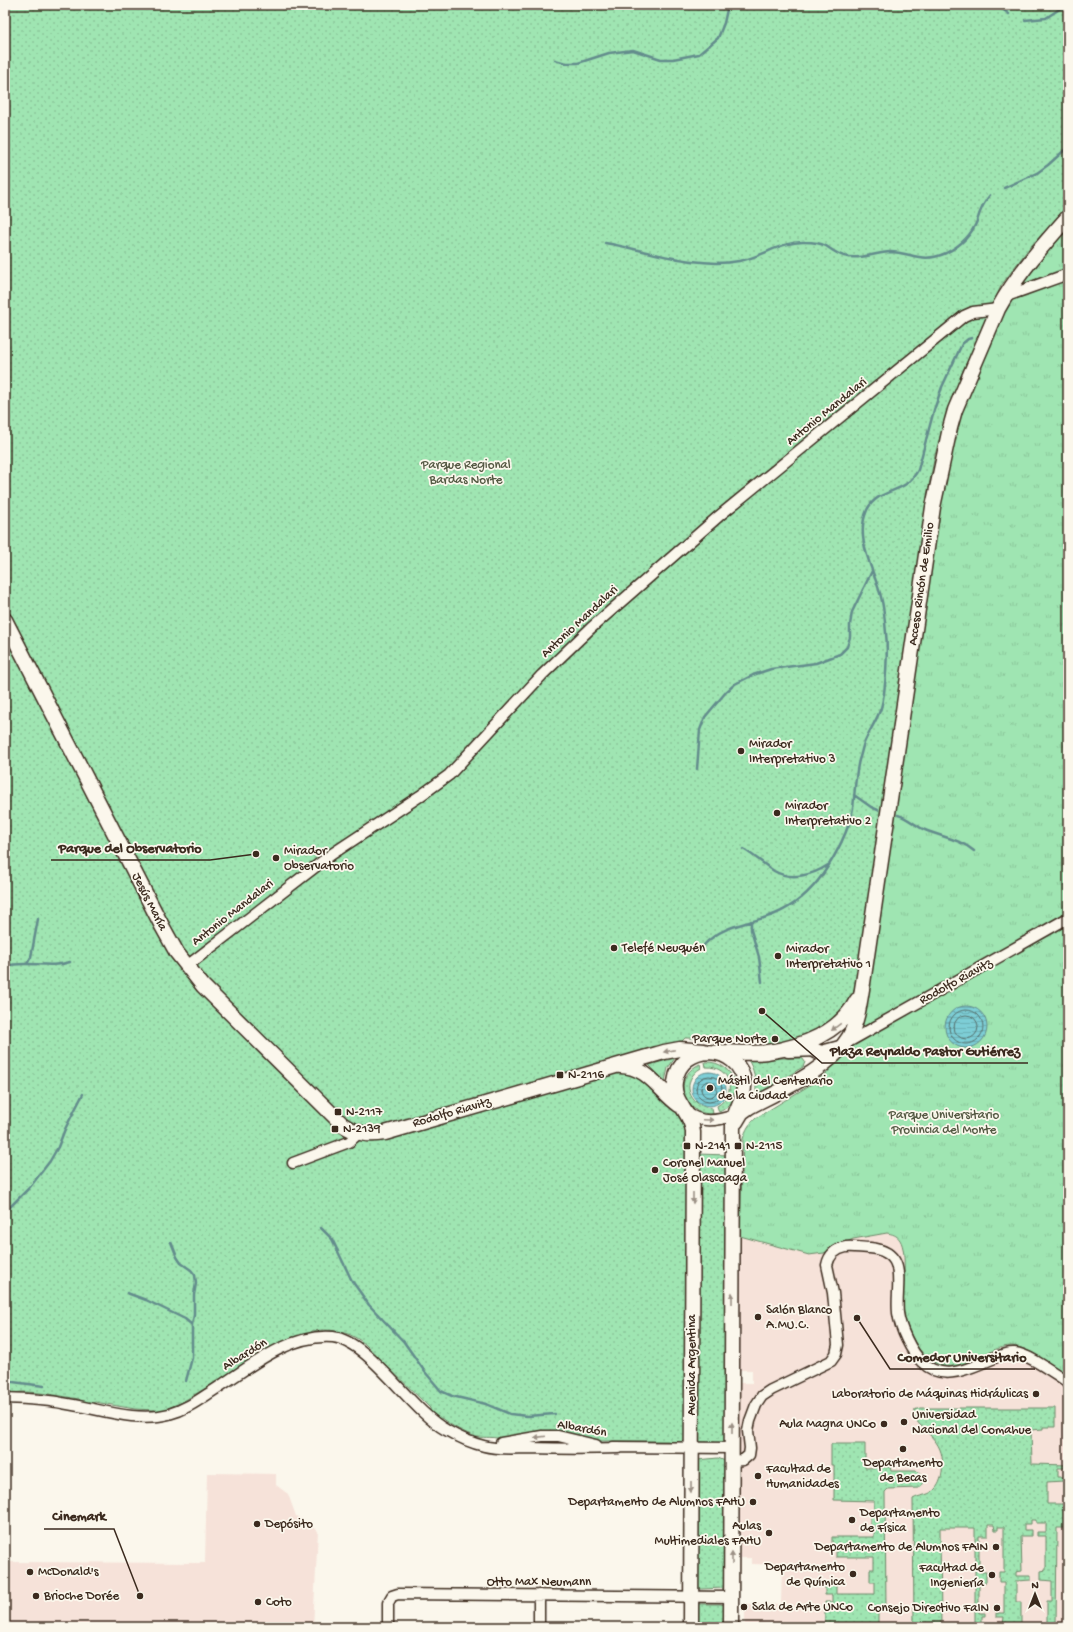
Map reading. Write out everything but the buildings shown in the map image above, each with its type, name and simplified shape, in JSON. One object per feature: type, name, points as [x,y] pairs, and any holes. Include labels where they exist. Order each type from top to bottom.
[{"type":"main road","name":"Acceso Rincón de Emilio","points":[[843,1045],[850,1036],[856,1021],[863,983],[933,507],[950,428],[955,410],[1001,303],[1027,266],[1068,217]]},
{"type":"main road","name":"Jesús María","points":[[5,620],[162,926],[186,966],[203,986],[338,1121],[348,1129],[359,1133]]},
{"type":"main road","name":"Acceso Rincón de Emilio","points":[[766,1052],[789,1047],[812,1039],[836,1028],[852,1010],[857,1001],[863,983]]},
{"type":"main road","name":"Rodolfo Riavitz","points":[[733,1132],[737,1119],[749,1107],[824,1064],[843,1045]]},
{"type":"main road","name":"Rodolfo Riavitz","points":[[359,1133],[385,1133],[674,1050],[692,1049],[710,1052],[766,1052]]},
{"type":"main road","points":[[816,1051],[821,1052],[824,1056],[824,1064]]},
{"type":"main road","points":[[682,1109],[674,1089],[676,1073],[680,1066],[689,1058],[700,1053],[720,1053],[730,1059],[739,1068],[744,1083],[743,1094],[734,1115],[733,1132],[731,1627]]},
{"type":"main road","name":"Rodolfo Riavitz","points":[[615,1066],[634,1068],[645,1073],[682,1109]]},
{"type":"main road","points":[[734,1115],[749,1107]]},
{"type":"main road","name":"Avenida Argentina","points":[[682,1109],[691,1123],[693,1132],[690,1627]]},
{"type":"street","name":"Antonio Mandalari","points":[[186,966],[326,858],[449,775],[542,675],[573,645],[720,516],[964,316],[1001,303],[1068,274]]},
{"type":"street","name":"Rodolfo Riavitz","points":[[766,1052],[816,1051],[843,1045],[1068,918]]},
{"type":"street","points":[[863,983],[860,1013],[861,1018],[866,1024],[876,1027]]},
{"type":"street","points":[[682,1109],[696,1118],[707,1121],[718,1120],[734,1115]]},
{"type":"street","points":[[293,1163],[349,1142],[359,1133]]},
{"type":"street","points":[[732,1454],[743,1460],[749,1455],[750,1448],[748,1431],[750,1421],[756,1405],[762,1396],[771,1390],[826,1364],[836,1354],[838,1345],[833,1293],[827,1272],[827,1264],[832,1254],[844,1248],[854,1247],[875,1249],[885,1252],[893,1259],[898,1272],[898,1313],[901,1328],[920,1361],[931,1369],[944,1373],[957,1372],[1001,1355],[1014,1352],[1025,1356],[1068,1382]]},
{"type":"street","name":"Albardón","points":[[5,1398],[56,1402],[131,1416],[150,1417],[163,1415],[188,1407],[269,1354],[286,1346],[307,1339],[334,1337],[347,1341],[357,1347],[433,1422],[447,1431],[484,1446],[498,1448],[692,1448],[732,1454]]},
{"type":"street","name":"Otto Max Neumann","points":[[388,1627],[388,1608],[390,1599],[392,1596],[398,1594],[732,1597]]},
{"type":"street","points":[[539,1595],[539,1627]]},
{"type":"shaded area","name":"Universidad Nacional del Comahue","points":[[887,1233],[897,1236],[902,1245],[904,1256],[903,1297],[905,1316],[917,1346],[930,1360],[938,1364],[954,1367],[970,1362],[999,1349],[1013,1346],[1027,1351],[1068,1375],[1068,1627],[739,1627],[739,1624],[745,1624],[745,1610],[742,1610],[742,1604],[781,1604],[782,1565],[751,1564],[751,1558],[740,1558],[740,1383],[752,1383],[752,1370],[740,1370],[740,1236],[809,1255],[831,1250],[846,1241],[853,1239]]},
{"type":"shaded area","points":[[207,1473],[276,1474],[276,1485],[288,1494],[296,1516],[318,1531],[313,1627],[5,1627],[5,1562],[205,1563]]},
{"type":"green space","name":"Parque Regional Bardas Norte","points":[[5,5],[1068,5],[1068,207],[1030,247],[1001,286],[962,373],[946,416],[935,455],[928,490],[856,990],[842,1018],[791,1042],[767,1045],[761,1039],[685,1038],[679,1044],[614,1062],[643,1077],[684,1119],[687,1128],[686,1439],[683,1442],[673,1444],[668,1441],[600,1441],[558,1431],[513,1436],[502,1440],[477,1437],[458,1429],[441,1418],[436,1419],[430,1413],[430,1408],[383,1362],[383,1366],[374,1353],[364,1343],[343,1332],[328,1330],[312,1331],[310,1335],[302,1337],[298,1335],[278,1343],[234,1371],[233,1375],[227,1379],[221,1379],[182,1402],[168,1408],[166,1411],[158,1412],[155,1410],[135,1409],[95,1402],[90,1404],[82,1402],[79,1399],[43,1393],[22,1392],[7,1394],[5,1392]]},
{"type":"green space","points":[[1068,226],[1068,267],[1021,285]]},
{"type":"green space","name":"Parque Universitario Provincia del Monte","points":[[1068,274],[1068,1375],[1026,1350],[1012,1346],[994,1350],[968,1363],[959,1365],[940,1365],[933,1362],[919,1349],[908,1327],[903,1306],[904,1253],[900,1240],[894,1235],[887,1233],[853,1239],[824,1253],[809,1255],[740,1236],[743,1139],[745,1132],[751,1122],[756,1118],[826,1074],[839,1058],[950,428],[1004,297]]},
{"type":"green space","points":[[675,1058],[668,1068],[665,1081],[649,1065]]},
{"type":"green space","points":[[747,1058],[800,1058],[805,1062],[803,1067],[759,1093],[756,1092],[754,1074]]},
{"type":"green space","points":[[705,1062],[716,1063],[724,1068],[731,1074],[734,1082],[735,1090],[733,1099],[728,1106],[719,1112],[717,1106],[724,1101],[728,1095],[729,1082],[721,1071],[715,1068],[706,1067]]},
{"type":"green space","points":[[700,1064],[701,1068],[694,1073],[690,1079],[690,1092],[692,1098],[697,1103],[712,1108],[713,1114],[702,1113],[694,1108],[688,1102],[684,1094],[683,1086],[685,1077],[691,1070]]},
{"type":"green space","points":[[697,1154],[729,1155],[725,1441],[720,1443],[698,1442]]},
{"type":"green space","points":[[920,1408],[1055,1408],[1055,1427],[1043,1427],[1043,1429],[1031,1430],[1032,1464],[1068,1465],[1068,1468],[1058,1468],[1058,1477],[1063,1477],[1063,1481],[1047,1482],[1047,1504],[1068,1504],[1068,1528],[1057,1528],[1056,1627],[1047,1627],[1047,1601],[1052,1601],[1052,1581],[1041,1580],[1041,1571],[1046,1570],[1046,1536],[1037,1536],[1037,1532],[1046,1532],[1046,1523],[1036,1523],[1036,1520],[1031,1520],[1031,1524],[1024,1524],[1024,1530],[1031,1530],[1031,1536],[1021,1536],[1022,1571],[1016,1572],[1016,1576],[1031,1576],[1031,1580],[1016,1581],[1016,1602],[1021,1602],[1021,1627],[975,1627],[975,1528],[940,1528],[941,1627],[914,1627],[913,1499],[931,1493],[937,1487],[942,1472],[942,1461],[938,1446],[913,1416],[914,1410]],"holes":[[[988,1525],[994,1525],[995,1530],[998,1530],[998,1527],[1004,1527],[1004,1572],[999,1572],[999,1582],[1004,1582],[1004,1613],[996,1613],[996,1617],[1004,1617],[1003,1625],[982,1622],[982,1616],[985,1616],[985,1613],[979,1613],[979,1582],[986,1582],[986,1572],[979,1572],[979,1536],[988,1536]]]},
{"type":"green space","points":[[831,1444],[865,1444],[865,1468],[890,1467],[891,1471],[916,1471],[923,1476],[923,1483],[919,1488],[888,1489],[885,1492],[886,1610],[878,1610],[878,1627],[794,1627],[794,1624],[825,1624],[825,1602],[832,1602],[832,1595],[825,1595],[825,1584],[836,1584],[836,1594],[875,1594],[875,1582],[870,1582],[870,1569],[874,1569],[874,1557],[836,1557],[836,1545],[832,1545],[832,1537],[874,1537],[874,1526],[870,1525],[870,1513],[874,1513],[874,1501],[834,1500],[834,1465],[831,1465]]},
{"type":"green space","points":[[718,1458],[725,1461],[725,1588],[700,1589],[697,1587],[697,1460]]},
{"type":"green space","points":[[697,1604],[725,1605],[727,1627],[694,1627]]},
{"type":"water","points":[[966,1006],[981,1012],[987,1027],[981,1042],[966,1048],[951,1042],[945,1027],[951,1012]]},
{"type":"water","points":[[706,1072],[712,1072],[721,1077],[725,1083],[725,1095],[721,1101],[712,1106],[706,1106],[697,1101],[692,1092],[692,1086],[697,1077]]},
{"type":"waterway","points":[[555,60],[566,63],[578,63],[609,53],[633,50],[661,59],[673,59],[699,54],[718,38],[724,23],[728,5]]},
{"type":"waterway","points":[[997,5],[1009,14]]},
{"type":"waterway","points":[[1025,20],[1046,18],[1061,8],[1068,6]]},
{"type":"waterway","points":[[1004,188],[1037,173],[1068,147]]},
{"type":"waterway","points":[[605,243],[672,258],[706,263],[722,263],[748,259],[796,242],[813,242],[821,244],[839,254],[850,257],[897,252],[923,258],[938,256],[946,253],[964,240],[975,226],[982,207],[990,195]]},
{"type":"waterway","points":[[704,945],[712,938],[728,929],[782,911],[802,897],[823,874],[837,851],[849,824],[853,808],[859,760],[864,743],[883,701],[887,650],[884,610],[878,586],[866,554],[863,532],[864,521],[870,504],[879,497],[906,484],[917,472],[942,387],[962,344],[968,339],[972,338]]},
{"type":"waterway","points":[[697,769],[700,730],[705,717],[726,692],[735,684],[753,675],[771,669],[816,663],[840,654],[847,647],[850,637],[852,612],[872,571]]},
{"type":"waterway","points":[[854,795],[878,810]]},
{"type":"waterway","points":[[898,815],[921,828],[957,841],[974,851]]},
{"type":"waterway","points":[[743,849],[774,871],[788,876],[802,876],[816,872],[828,865]]},
{"type":"waterway","points":[[27,964],[31,957],[38,919]]},
{"type":"waterway","points":[[751,921],[751,930],[759,957],[762,982]]},
{"type":"waterway","points":[[5,966],[13,964],[54,965],[70,962]]},
{"type":"waterway","points":[[5,1212],[30,1187],[50,1161],[83,1094]]},
{"type":"waterway","points":[[321,1228],[332,1239],[352,1281],[369,1305],[404,1342],[425,1372],[441,1391],[452,1396],[486,1404],[510,1414],[527,1416],[555,1414]]},
{"type":"waterway","points":[[171,1242],[181,1263],[195,1275],[196,1283],[192,1325],[192,1358],[186,1381]]},
{"type":"waterway","points":[[127,1293],[146,1300],[185,1319],[192,1325]]},
{"type":"waterway","points":[[5,1381],[44,1386]]},
{"type":"place","name":"Mirador Interpretativo 3","points":[[741,751]]},
{"type":"place","name":"Mirador Interpretativo 2","points":[[777,813]]},
{"type":"place","name":"Parque del Observatorio","points":[[256,854]]},
{"type":"place","name":"Mirador Observatorio","points":[[276,858]]},
{"type":"place","name":"Telefé Neuquén","points":[[614,948]]},
{"type":"place","name":"Mirador Interpretativo 1","points":[[778,956]]},
{"type":"place","name":"Plaza Reynaldo Pastor Gutiérrez","points":[[762,1011]]},
{"type":"place","name":"Parque Norte","points":[[775,1039]]},
{"type":"place","name":"N-2116","points":[[560,1075]]},
{"type":"place","name":"Mástil del Centenario de la Ciudad","points":[[710,1088]]},
{"type":"place","name":"N-2117","points":[[338,1112]]},
{"type":"place","name":"N-2139","points":[[335,1129]]},
{"type":"place","name":"N-2141","points":[[687,1146]]},
{"type":"place","name":"N-2115","points":[[738,1146]]},
{"type":"place","name":"Coronel Manuel José Olascoaga","points":[[655,1170]]},
{"type":"place","name":"Salón Blanco A.MU.C.","points":[[758,1317]]},
{"type":"place","name":"Comedor Universitario","points":[[857,1318]]},
{"type":"place","name":"Laboratorio de Máquinas Hidráulicas","points":[[1036,1394]]},
{"type":"place","name":"Universidad Nacional del Comahue","points":[[904,1422]]},
{"type":"place","name":"Aula Magna UNCo","points":[[884,1424]]},
{"type":"place","name":"Departamento de Becas","points":[[903,1449]]},
{"type":"place","name":"Facultad de Humanidades","points":[[758,1476]]},
{"type":"place","name":"Departamento de Alumnos FAHU","points":[[753,1502]]},
{"type":"place","name":"Departamento de Física","points":[[852,1520]]},
{"type":"place","name":"Depósito","points":[[257,1524]]},
{"type":"place","name":"Aulas Multimediales FAHU","points":[[769,1533]]},
{"type":"place","name":"Departamento de Alumnos FAIN","points":[[996,1547]]},
{"type":"place","name":"McDonald's","points":[[30,1572]]},
{"type":"place","name":"Departamento de Química","points":[[853,1574]]},
{"type":"place","name":"Facultad de Ingeniería","points":[[992,1575]]},
{"type":"place","name":"Brioche Dorée","points":[[36,1596]]},
{"type":"place","name":"Cinemark","points":[[140,1596]]},
{"type":"place","name":"Coto","points":[[258,1602]]},
{"type":"place","name":"Sala de Arte UNCo","points":[[744,1607]]},
{"type":"place","name":"Consejo Directivo FaIN","points":[[997,1608]]}]
